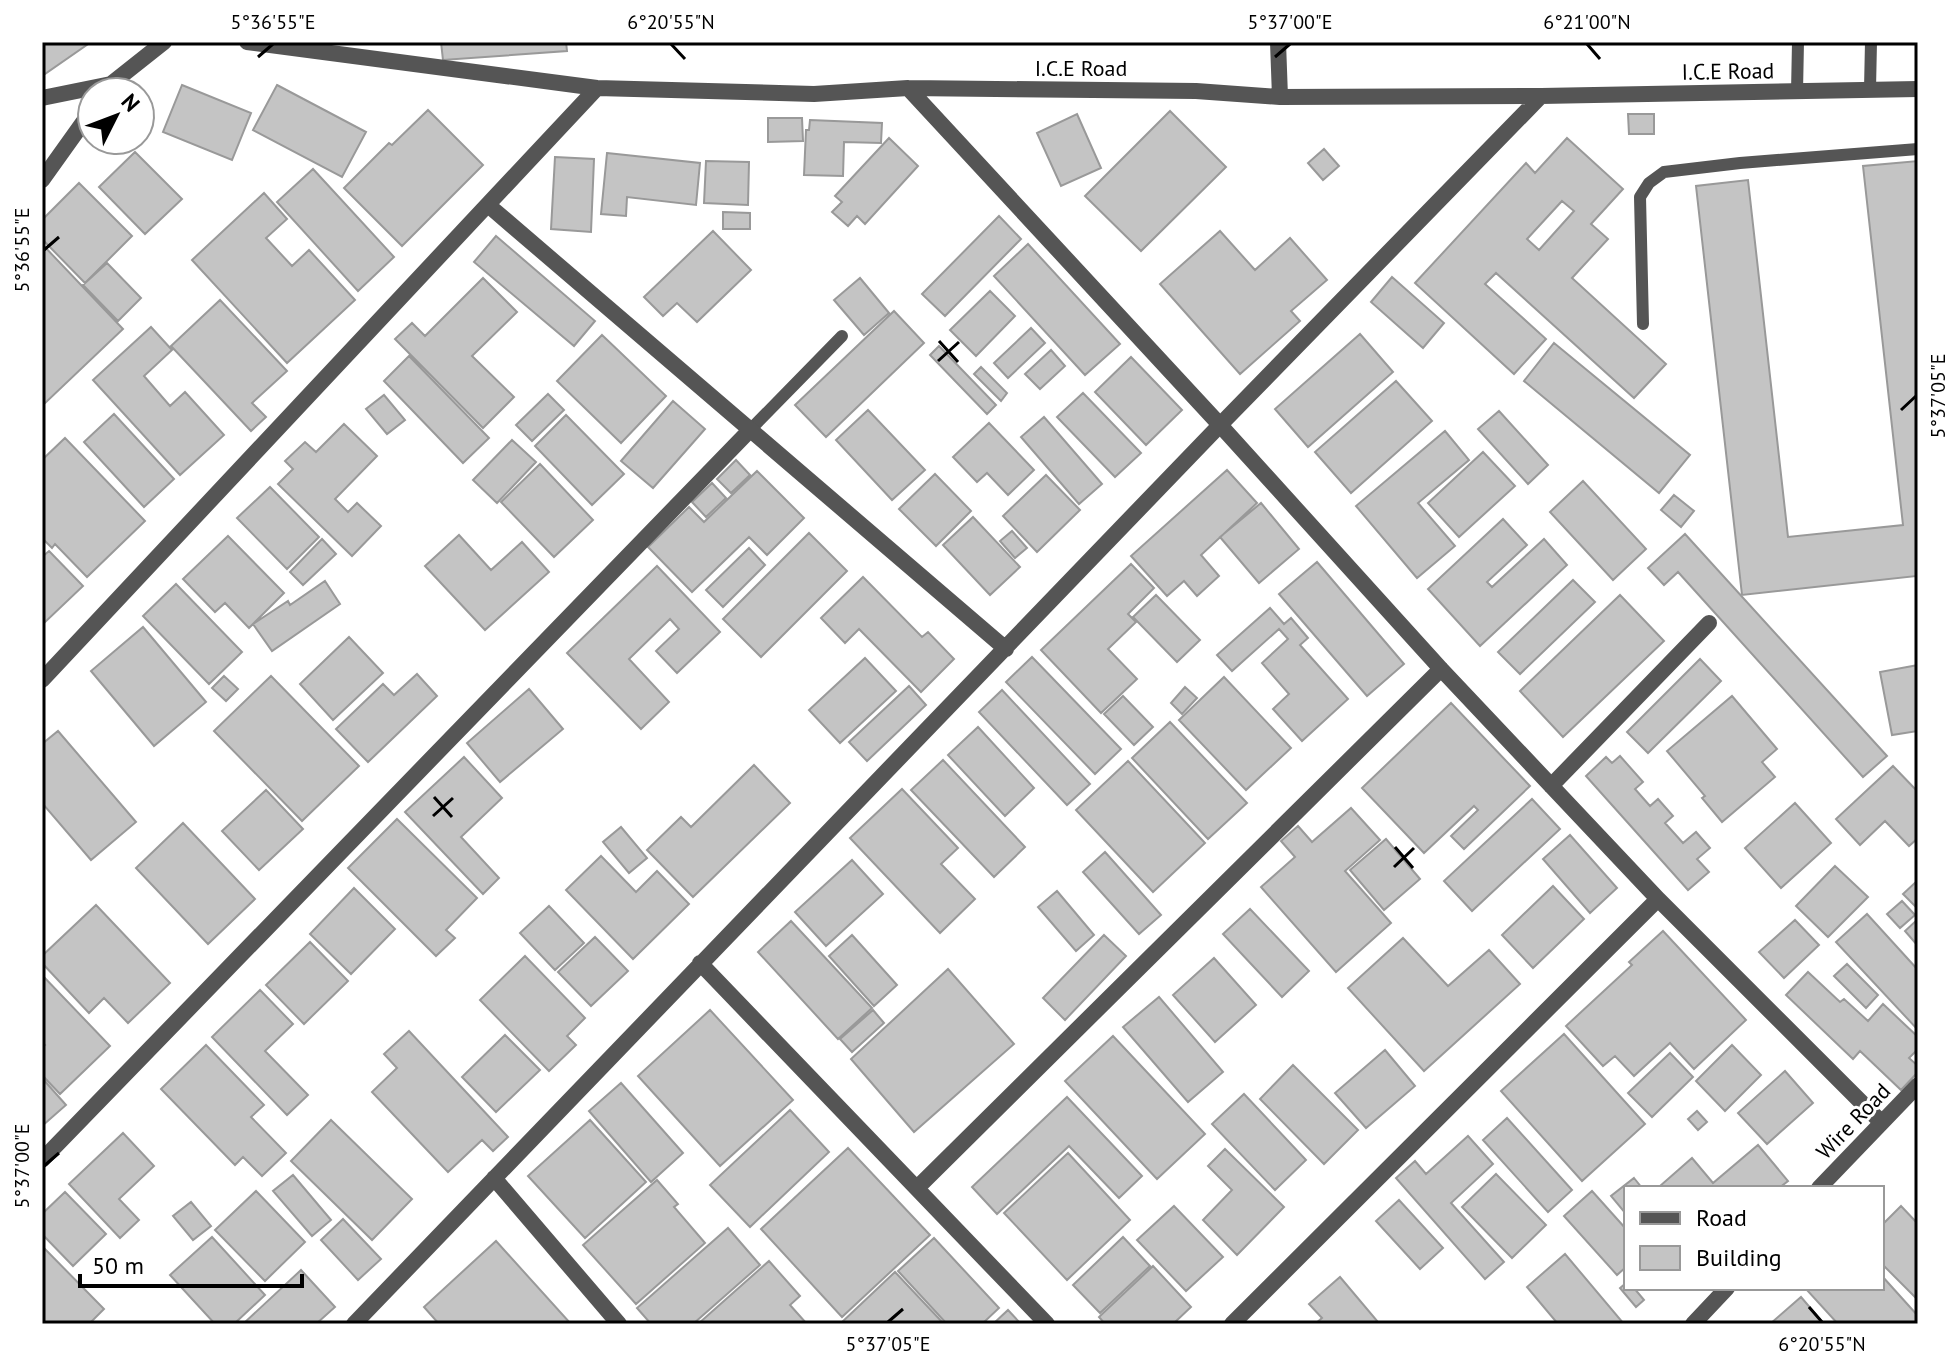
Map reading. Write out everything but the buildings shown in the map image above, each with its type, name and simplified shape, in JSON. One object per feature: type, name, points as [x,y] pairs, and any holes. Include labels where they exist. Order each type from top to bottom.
[{"type":"street","points":[[123,76],[164,42]]},
{"type":"street","name":"I.C.E Road","points":[[247,42],[597,88],[814,94],[908,88],[1196,91],[1280,97],[1918,89]]},
{"type":"street","points":[[1278,42],[1280,97]]},
{"type":"street","points":[[42,680],[597,88]]},
{"type":"street","points":[[908,88],[1551,786],[1658,899],[1881,1122]]},
{"type":"street","points":[[42,98],[76,93]]},
{"type":"street","points":[[354,1324],[1541,96]]},
{"type":"street","points":[[42,180],[76,132]]},
{"type":"street","points":[[488,205],[1006,649]]},
{"type":"street","points":[[42,1160],[750,430]]},
{"type":"street","points":[[1551,786],[1709,623]]},
{"type":"street","points":[[917,1188],[1441,669]]},
{"type":"street","points":[[1232,1324],[1658,899]]},
{"type":"street","points":[[700,963],[1047,1324]]},
{"type":"street","name":"Wire Road","points":[[1821,1186],[1918,1085]]},
{"type":"street","points":[[494,1178],[619,1324]]},
{"type":"street","points":[[1693,1324],[1725,1290]]},
{"type":"lane","points":[[1797,92],[1798,42]]},
{"type":"lane","points":[[1870,89],[1871,42]]},
{"type":"lane","points":[[1643,324],[1640,197],[1649,183],[1664,172],[1918,149]]},
{"type":"lane","points":[[750,430],[842,336]]}]
